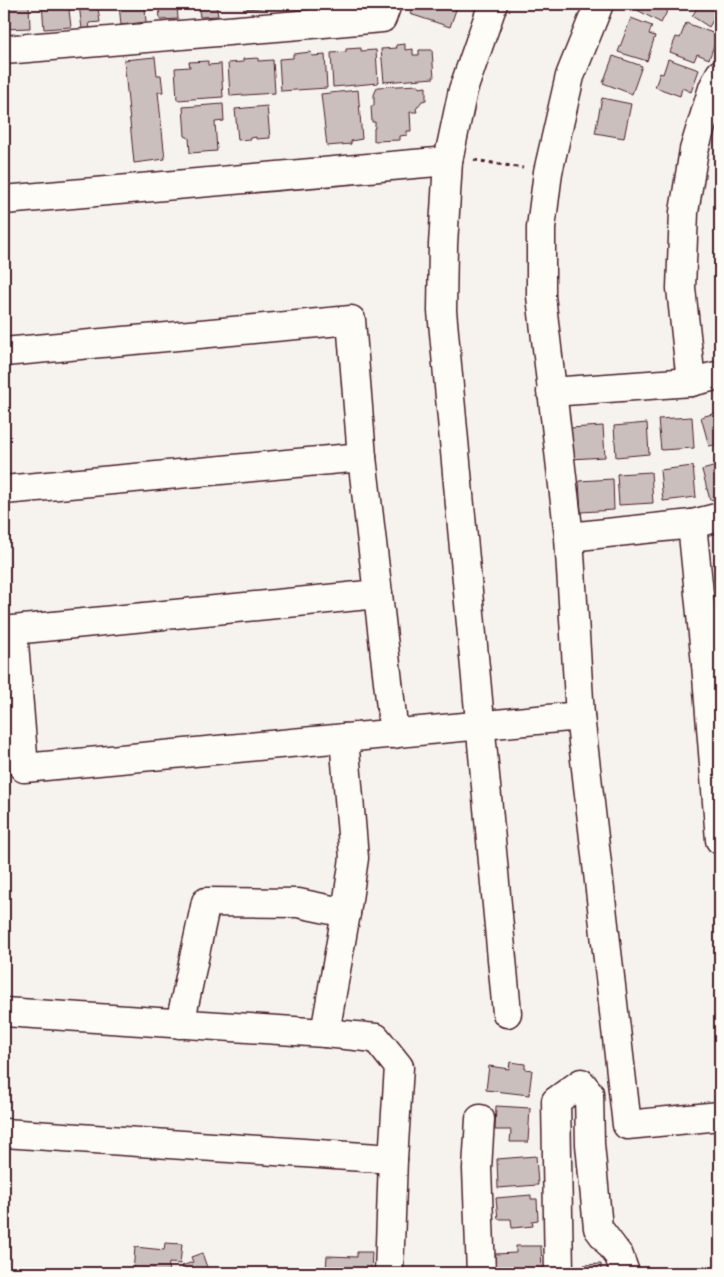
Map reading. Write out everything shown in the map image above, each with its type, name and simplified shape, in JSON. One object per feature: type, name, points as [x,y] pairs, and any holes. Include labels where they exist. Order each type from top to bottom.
[{"type":"street","points":[[4,50],[382,18],[387,4]]},
{"type":"street","points":[[492,4],[463,90],[448,161],[443,244],[442,312],[508,1013]]},
{"type":"street","points":[[599,4],[570,76],[548,172],[541,228],[541,296],[569,536],[580,716],[628,1125],[720,1116]]},
{"type":"street","points":[[691,382],[681,288],[684,212],[694,150],[720,74]]},
{"type":"street","points":[[4,200],[448,161]]},
{"type":"street","points":[[4,352],[351,320],[362,457],[394,734]]},
{"type":"street","points":[[551,392],[691,382],[720,375]]},
{"type":"street","points":[[4,490],[362,457]]},
{"type":"street","points":[[569,536],[692,524],[720,518]]},
{"type":"street","points":[[692,524],[713,663],[720,840]]},
{"type":"street","points":[[378,594],[13,630],[24,768],[580,716]]},
{"type":"street","points":[[325,1033],[354,858],[344,738]]},
{"type":"street","points":[[180,1024],[206,902],[298,903],[346,912]]},
{"type":"street","points":[[4,1012],[376,1038],[399,1068],[393,1160],[389,1273]]},
{"type":"street","points":[[559,1273],[556,1101],[581,1083],[589,1093],[590,1144],[598,1228],[619,1256],[625,1273]]},
{"type":"street","points":[[480,1120],[477,1169],[481,1273]]},
{"type":"street","points":[[4,1133],[393,1160]]},
{"type":"path","points":[[448,161],[473,160],[548,172]]},
{"type":"building","points":[[4,4],[29,4],[30,28],[4,29]]},
{"type":"building","points":[[42,4],[73,4],[73,9],[69,10],[71,27],[44,29]]},
{"type":"building","points":[[79,4],[112,4],[112,8],[98,9],[100,22],[89,23],[90,28],[82,29]]},
{"type":"building","points":[[119,4],[152,4],[153,7],[145,8],[146,22],[121,25]]},
{"type":"building","points":[[159,4],[177,4],[178,19],[160,20]]},
{"type":"building","points":[[198,4],[216,4],[218,16],[200,17]]},
{"type":"building","points":[[247,4],[271,4],[271,7],[247,9]]},
{"type":"building","points":[[414,4],[458,4],[450,27],[410,14]]},
{"type":"building","points":[[634,4],[671,4],[661,23],[632,7]]},
{"type":"building","points":[[693,4],[720,4],[720,15],[717,13],[709,27],[692,16],[696,10],[692,6]]},
{"type":"building","points":[[631,18],[652,26],[649,34],[655,36],[647,61],[618,52]]},
{"type":"building","points":[[686,23],[718,35],[709,59],[697,54],[694,61],[670,52],[676,37],[680,38]]},
{"type":"building","points":[[405,44],[405,50],[413,49],[413,55],[419,55],[419,50],[432,50],[434,78],[384,82],[381,49],[397,48],[396,45]]},
{"type":"building","points":[[361,48],[361,51],[376,50],[378,83],[333,87],[331,53]]},
{"type":"building","points":[[311,52],[312,56],[325,55],[327,88],[281,91],[279,59],[293,58],[293,54]]},
{"type":"building","points":[[613,56],[642,66],[632,94],[603,83]]},
{"type":"building","points":[[155,57],[157,75],[161,75],[163,92],[158,92],[165,159],[134,163],[124,60]]},
{"type":"building","points":[[258,58],[258,61],[273,60],[275,93],[230,96],[228,63]]},
{"type":"building","points":[[668,59],[699,70],[691,92],[682,88],[680,96],[655,87],[660,73],[663,74]]},
{"type":"building","points":[[208,61],[208,65],[221,64],[223,97],[177,100],[175,68],[190,67],[189,62]]},
{"type":"building","points":[[419,85],[419,88],[426,87],[426,100],[422,101],[416,109],[417,112],[410,112],[411,131],[407,131],[407,135],[400,136],[400,140],[374,141],[375,122],[372,122],[371,106],[374,106],[374,95],[377,87]]},
{"type":"building","points":[[358,90],[362,139],[351,141],[351,144],[327,146],[321,94]]},
{"type":"building","points":[[602,98],[631,104],[624,138],[595,133]]},
{"type":"building","points":[[223,104],[224,121],[215,122],[217,151],[190,153],[189,138],[185,136],[183,107]]},
{"type":"building","points":[[267,106],[270,138],[256,139],[256,137],[238,140],[235,109]]},
{"type":"building","points":[[720,412],[720,444],[709,446],[701,417]]},
{"type":"building","points":[[692,417],[694,448],[661,450],[658,419]]},
{"type":"building","points":[[647,423],[649,454],[616,457],[614,426]]},
{"type":"building","points":[[603,426],[605,457],[571,459],[570,428]]},
{"type":"building","points":[[720,465],[720,497],[710,500],[702,470]]},
{"type":"building","points":[[693,466],[696,497],[663,501],[660,470]]},
{"type":"building","points":[[651,472],[653,503],[619,505],[617,474]]},
{"type":"building","points":[[613,479],[614,510],[581,512],[579,481]]},
{"type":"building","points":[[510,1062],[525,1064],[525,1069],[532,1070],[529,1095],[486,1090],[489,1066],[509,1069]]},
{"type":"building","points":[[496,1106],[530,1108],[528,1142],[510,1142],[511,1130],[495,1130]]},
{"type":"building","points":[[536,1156],[538,1185],[498,1188],[497,1159]]},
{"type":"building","points":[[531,1195],[531,1199],[537,1199],[538,1220],[532,1221],[533,1226],[512,1228],[511,1219],[498,1219],[496,1198]]},
{"type":"building","points":[[165,1243],[182,1244],[180,1264],[169,1263],[168,1273],[133,1273],[135,1247],[164,1250]]},
{"type":"building","points":[[516,1246],[541,1246],[542,1272],[496,1273],[495,1254],[516,1253]]},
{"type":"building","points":[[357,1252],[372,1252],[371,1273],[312,1273],[312,1269],[326,1270],[327,1256],[357,1257]]},
{"type":"building","points":[[202,1253],[209,1273],[180,1273],[184,1271],[182,1266],[193,1262],[191,1257]]},
{"type":"building","points":[[601,1264],[601,1273],[584,1273],[584,1265]]}]
